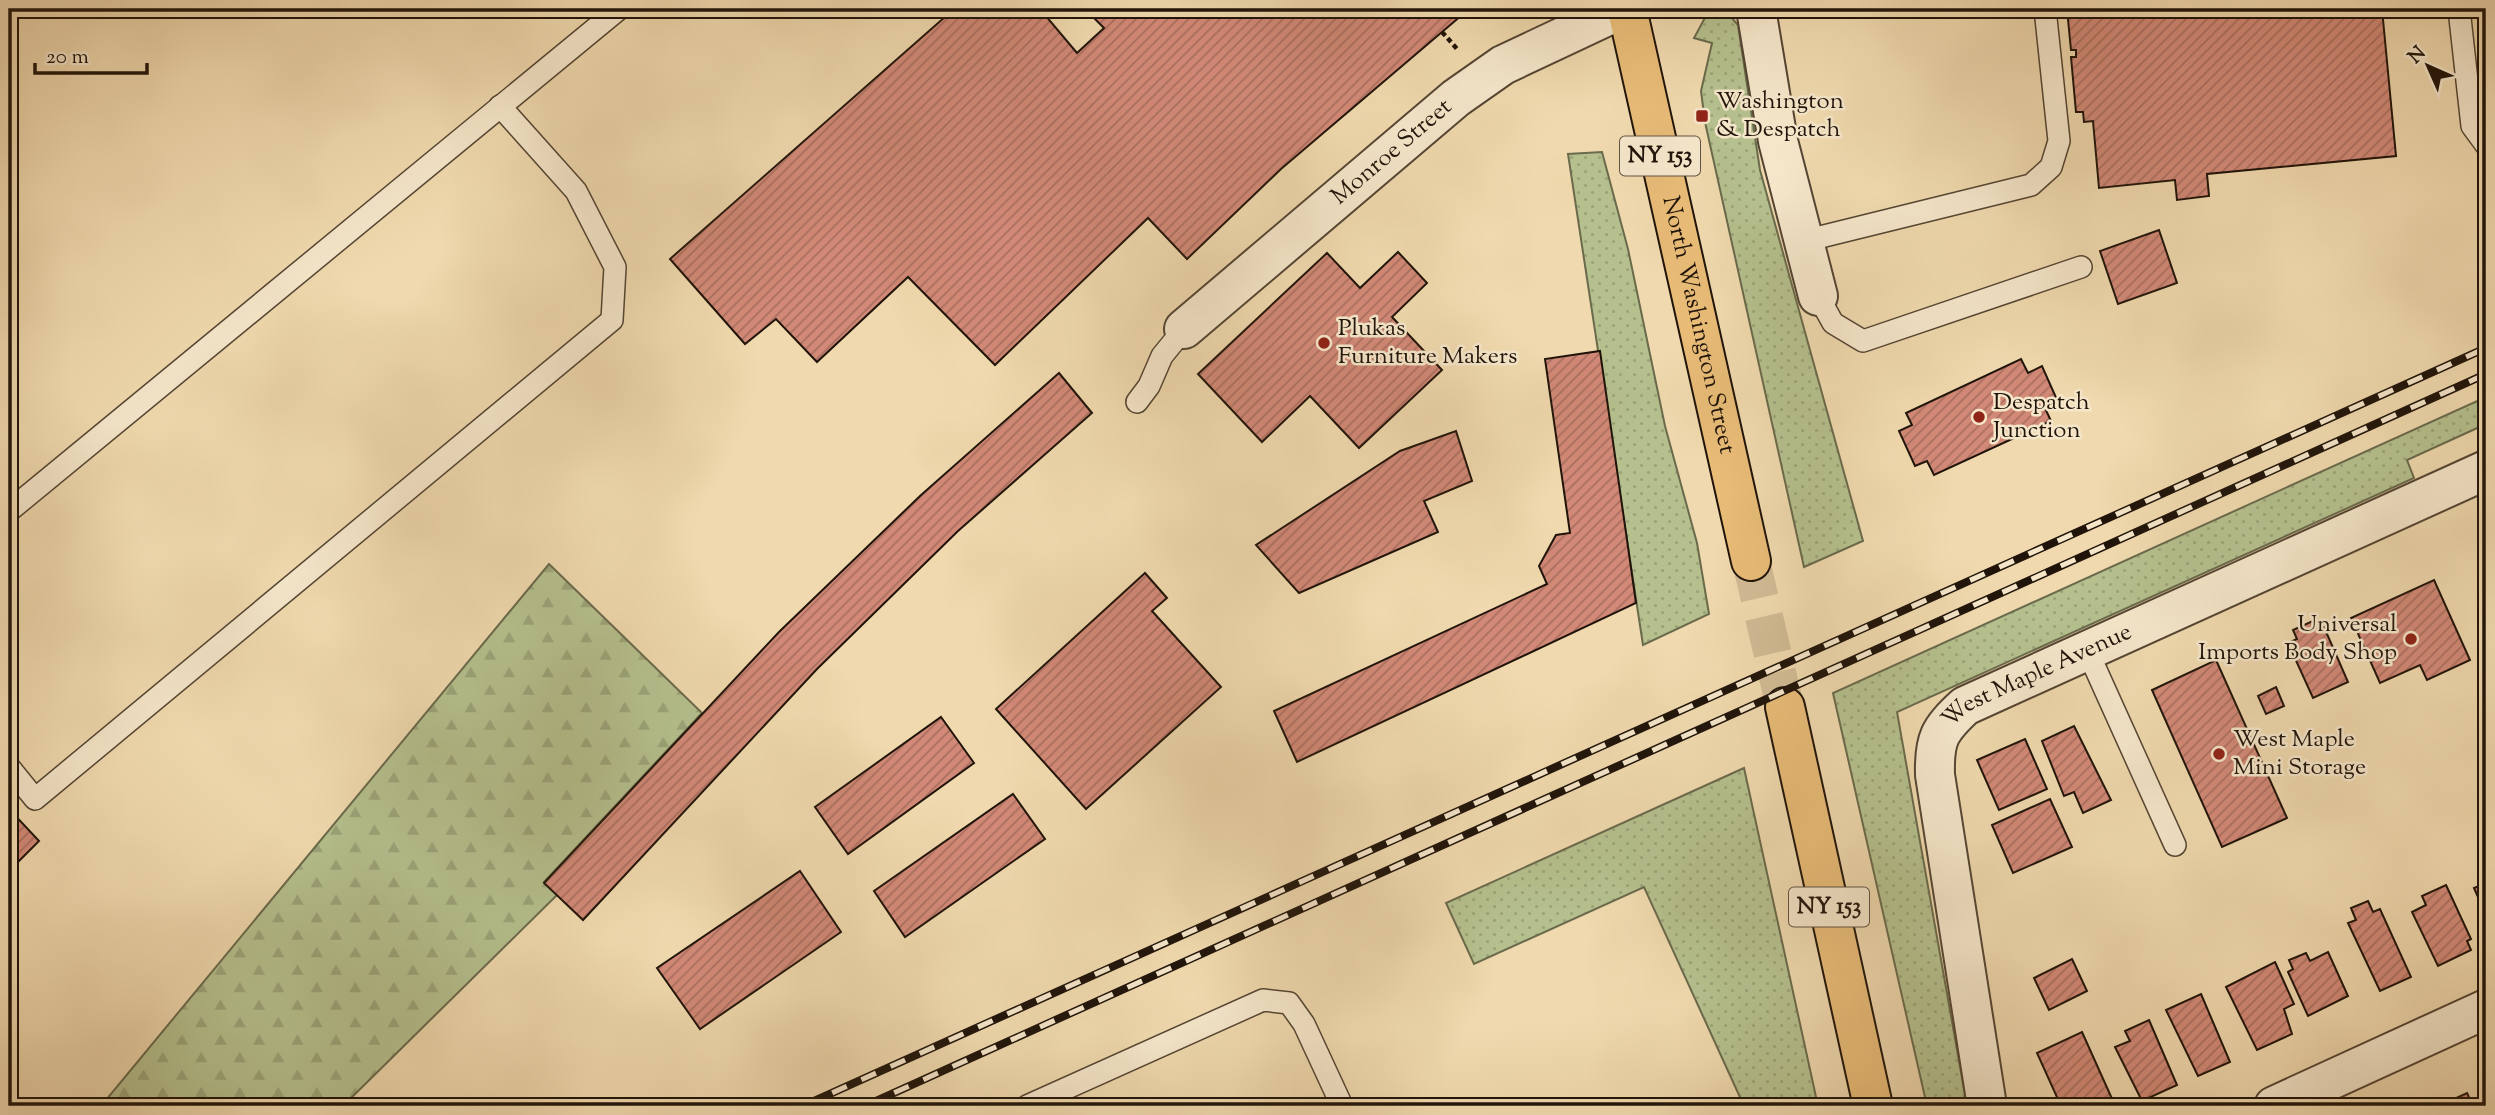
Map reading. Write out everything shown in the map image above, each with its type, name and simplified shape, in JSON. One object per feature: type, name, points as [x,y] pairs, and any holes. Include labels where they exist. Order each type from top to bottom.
[{"type":"main road","name":"North Washington Street","points":[[1624,9],[1751,561]]},
{"type":"main road","name":"NY 153","points":[[1785,707],[1873,1106]]},
{"type":"street","name":"Monroe Street","points":[[1184,329],[1457,98],[1503,65],[1624,9]]},
{"type":"street","points":[[1756,9],[1779,141],[1818,296]]},
{"type":"street","name":"West Maple Avenue","points":[[1987,1106],[1935,775],[1934,747],[1945,724],[1965,706],[2486,470]]},
{"type":"street","points":[[2274,1106],[2486,1009]]},
{"type":"lane","points":[[9,511],[619,9]]},
{"type":"lane","points":[[1804,241],[2031,185],[2051,167],[2059,141],[2045,9]]},
{"type":"lane","points":[[2459,9],[2472,126],[2486,145]]},
{"type":"lane","points":[[9,767],[35,799],[612,320],[615,268],[576,191],[500,106]]},
{"type":"lane","points":[[1818,296],[1833,323],[1863,341],[2081,267]]},
{"type":"lane","points":[[1137,402],[1149,386],[1162,356],[1184,329]]},
{"type":"lane","points":[[2087,650],[2175,845]]},
{"type":"lane","points":[[1027,1106],[1263,1000],[1290,1003],[1304,1024],[1342,1106]]},
{"type":"path","points":[[1442,32],[1459,52]]},
{"type":"green space","points":[[1715,9],[1724,9],[1738,25],[1760,170],[1863,541],[1804,567],[1705,122],[1701,91],[1712,43],[1694,38],[1707,14]]},
{"type":"green space","points":[[1602,152],[1628,249],[1665,426],[1697,543],[1709,614],[1643,645],[1568,154]]},
{"type":"green space","points":[[2486,397],[2486,424],[2407,460],[2414,478],[1897,712],[1967,1106],[1927,1106],[1833,693]]},
{"type":"green space","points":[[549,564],[702,713],[544,882],[557,895],[343,1106],[101,1106]]},
{"type":"green space","points":[[1744,768],[1818,1106],[1744,1106],[1644,887],[1474,964],[1446,903]]},
{"type":"building","points":[[954,9],[1040,9],[1077,53],[1104,28],[1085,9],[1469,9],[1281,169],[1187,259],[1148,218],[995,365],[908,277],[817,362],[776,319],[745,344],[670,259]]},
{"type":"building","points":[[2067,9],[2382,9],[2396,156],[2207,174],[2209,196],[2177,200],[2175,180],[2099,188],[2093,121],[2084,122],[2083,112],[2076,112],[2071,57],[2076,57],[2076,50],[2071,50]]},
{"type":"building","points":[[2159,230],[2177,283],[2118,304],[2100,251]]},
{"type":"building","name":"Plukas Furniture Makers","points":[[1398,252],[1427,283],[1392,317],[1442,370],[1359,448],[1310,396],[1262,442],[1198,374],[1327,253],[1360,288]]},
{"type":"building","points":[[1600,351],[1636,603],[1297,762],[1274,711],[1547,584],[1539,566],[1556,535],[1570,533],[1545,359]]},
{"type":"building","name":"Despatch Junction","points":[[2021,359],[2028,373],[2042,366],[2058,402],[2045,408],[2051,421],[1934,475],[1927,461],[1915,466],[1899,431],[1912,425],[1906,413]]},
{"type":"building","points":[[1059,373],[1092,413],[958,531],[817,669],[583,920],[544,883],[779,632],[920,496]]},
{"type":"building","points":[[1456,431],[1472,481],[1424,501],[1438,532],[1299,593],[1256,545],[1400,451]]},
{"type":"building","points":[[1145,573],[1167,598],[1152,611],[1221,687],[1086,809],[996,709]]},
{"type":"building","name":"Universal Imports Body Shop","points":[[2434,580],[2470,660],[2427,680],[2420,665],[2380,683],[2351,618]]},
{"type":"building","points":[[2315,620],[2319,629],[2324,627],[2348,682],[2313,698],[2288,643],[2297,639],[2293,630]]},
{"type":"building","name":"West Maple Mini Storage","points":[[2216,660],[2287,818],[2222,847],[2152,690]]},
{"type":"building","points":[[2276,687],[2284,706],[2266,714],[2258,696]]},
{"type":"building","points":[[941,717],[974,763],[848,854],[815,807]]},
{"type":"building","points":[[2074,726],[2111,800],[2083,813],[2074,792],[2064,796],[2042,741]]},
{"type":"building","points":[[2025,739],[2047,789],[1999,810],[1977,760]]},
{"type":"building","points":[[1013,794],[1045,839],[905,937],[874,891]]},
{"type":"building","points":[[2050,799],[2072,847],[2013,873],[1992,825]]},
{"type":"building","points":[[9,809],[39,841],[9,871]]},
{"type":"building","points":[[800,871],[841,932],[700,1029],[657,968]]},
{"type":"building","points":[[2486,883],[2486,915],[2474,888]]},
{"type":"building","points":[[2446,885],[2471,939],[2467,941],[2471,950],[2438,966],[2412,912],[2426,905],[2422,896]]},
{"type":"building","points":[[2368,901],[2373,912],[2380,909],[2411,977],[2380,991],[2348,923],[2356,920],[2351,908]]},
{"type":"building","points":[[2328,952],[2348,996],[2308,1016],[2288,972],[2293,969],[2289,960],[2306,953],[2310,961]]},
{"type":"building","points":[[2072,959],[2087,991],[2049,1010],[2034,978]]},
{"type":"building","points":[[2275,962],[2294,1004],[2284,1009],[2292,1034],[2257,1050],[2226,987]]},
{"type":"building","points":[[2201,994],[2230,1062],[2198,1076],[2166,1010]]},
{"type":"building","points":[[2149,1020],[2177,1085],[2142,1101],[2115,1047],[2130,1041],[2125,1031]]},
{"type":"building","points":[[2082,1032],[2113,1101],[2110,1103],[2112,1106],[2061,1106],[2037,1053]]},
{"type":"building","points":[[2467,1093],[2473,1106],[2444,1106],[2443,1104]]},
{"type":"tunnel","points":[[1751,561],[1785,707]]},
{"type":"railway","points":[[803,1106],[2486,348]]},
{"type":"railway","points":[[865,1106],[2486,374]]},
{"type":"place","name":"Washington & Despatch","points":[[1702,116]]},
{"type":"place","name":"Plukas Furniture Makers","points":[[1324,343]]},
{"type":"place","name":"Despatch Junction","points":[[1979,417]]},
{"type":"place","name":"Universal Imports Body Shop","points":[[2411,639]]},
{"type":"place","name":"West Maple Mini Storage","points":[[2219,754]]}]
